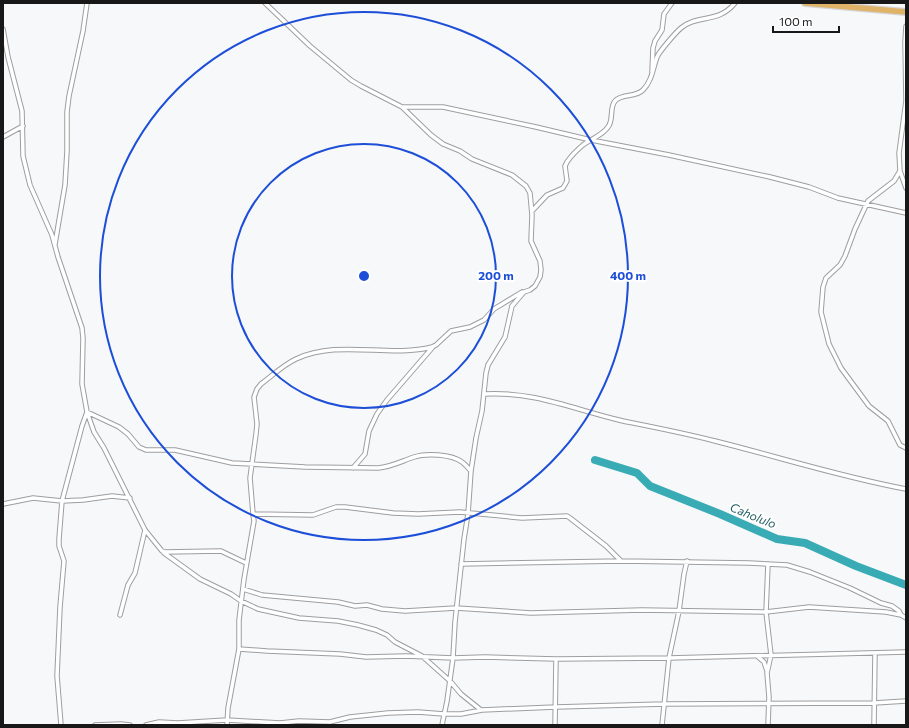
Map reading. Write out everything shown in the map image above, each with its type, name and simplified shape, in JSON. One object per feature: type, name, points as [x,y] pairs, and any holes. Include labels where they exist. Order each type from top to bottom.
[{"type":"main road","points":[[805,3],[906,12]]},
{"type":"street","points":[[55,245],[65,185],[67,112],[69,96],[83,32],[87,3]]},
{"type":"street","points":[[227,725],[229,700],[239,649],[239,620],[241,601],[254,520],[250,487],[257,424],[254,401],[255,393],[261,384],[294,360],[314,353],[334,350],[383,350],[406,352],[436,346],[451,331],[479,323],[490,316],[494,309],[516,295],[530,290],[538,282],[541,270],[540,261],[531,241],[532,211],[530,193],[522,182],[512,175],[472,159],[460,150],[443,144],[431,135],[402,107],[361,86],[339,71],[310,46],[292,27],[265,3]]},
{"type":"street","points":[[652,75],[653,48],[655,41],[662,30],[664,14],[672,3]]},
{"type":"street","points":[[532,211],[547,195],[563,188],[567,181],[566,162],[578,149],[605,132],[610,124],[612,107],[615,102],[622,97],[638,93],[646,86],[652,75],[660,52],[681,28],[697,21],[719,16],[734,3]]},
{"type":"street","points":[[906,26],[906,101],[900,138],[900,171],[906,188]]},
{"type":"street","points":[[3,29],[8,57],[22,111],[23,156],[30,185],[55,245],[82,328],[82,384],[88,412],[94,432],[104,448],[145,530],[162,551],[200,579],[258,609],[299,618],[338,621],[376,630],[387,635],[395,642],[422,656],[450,681],[461,694],[482,710]]},
{"type":"street","points":[[402,107],[443,107],[591,140],[770,177],[809,187],[838,198],[906,213]]},
{"type":"street","points":[[3,137],[23,126]]},
{"type":"street","points":[[900,171],[894,181],[871,198],[866,205],[854,229],[845,256],[826,278],[822,296],[821,312],[829,344],[841,368],[869,406],[888,421],[900,445],[906,448]]},
{"type":"street","points":[[442,725],[447,702],[453,658],[456,608],[468,514],[471,471],[482,411],[488,364],[505,337],[512,306],[524,292]]},
{"type":"street","points":[[353,468],[365,454],[369,431],[377,414],[432,347]]},
{"type":"street","points":[[484,394],[534,397],[623,421],[714,440],[809,467],[906,489]]},
{"type":"street","points":[[88,412],[119,427],[128,434],[139,447],[146,450],[175,450],[224,462],[353,468],[385,468],[416,456],[435,454],[457,459],[471,471]]},
{"type":"street","points":[[61,725],[56,676],[64,561],[59,546],[62,501],[82,426],[88,412]]},
{"type":"street","points":[[3,504],[33,498],[62,501],[100,499],[112,496],[130,498]]},
{"type":"street","points":[[253,514],[313,515],[336,507],[346,507],[393,513],[418,514],[460,512],[468,514],[522,518],[567,516],[606,546],[621,561]]},
{"type":"street","points":[[120,615],[128,584],[135,573],[145,530]]},
{"type":"street","points":[[162,551],[171,553],[186,551],[221,551],[246,564]]},
{"type":"street","points":[[461,564],[687,561],[790,566],[810,572],[850,588],[881,603],[892,606],[899,611],[901,615]]},
{"type":"street","points":[[662,725],[669,658],[679,611],[682,581],[687,561]]},
{"type":"street","points":[[767,674],[770,655],[766,612],[768,564]]},
{"type":"street","points":[[243,589],[262,595],[338,602],[355,606],[367,605],[377,608],[405,611],[456,608],[531,613],[642,610],[766,612],[809,607],[878,611],[901,615],[906,618]]},
{"type":"street","points":[[239,649],[340,654],[366,657],[422,656],[453,658],[485,657],[556,659],[669,658],[906,652]]},
{"type":"street","points":[[874,725],[875,653]]},
{"type":"street","points":[[757,656],[764,662],[767,674],[769,704],[768,725]]},
{"type":"street","points":[[555,725],[556,659]]},
{"type":"street","points":[[146,725],[154,722],[191,723],[227,720],[280,723],[292,721],[339,723],[350,717],[388,713],[418,712],[461,714],[482,710],[556,707],[664,704],[874,703],[906,701]]},
{"type":"street","points":[[95,725],[130,725]]},
{"type":"waterway","name":"Caholulo","points":[[595,460],[637,473],[650,486],[777,539],[805,543],[856,566],[906,585]]}]
